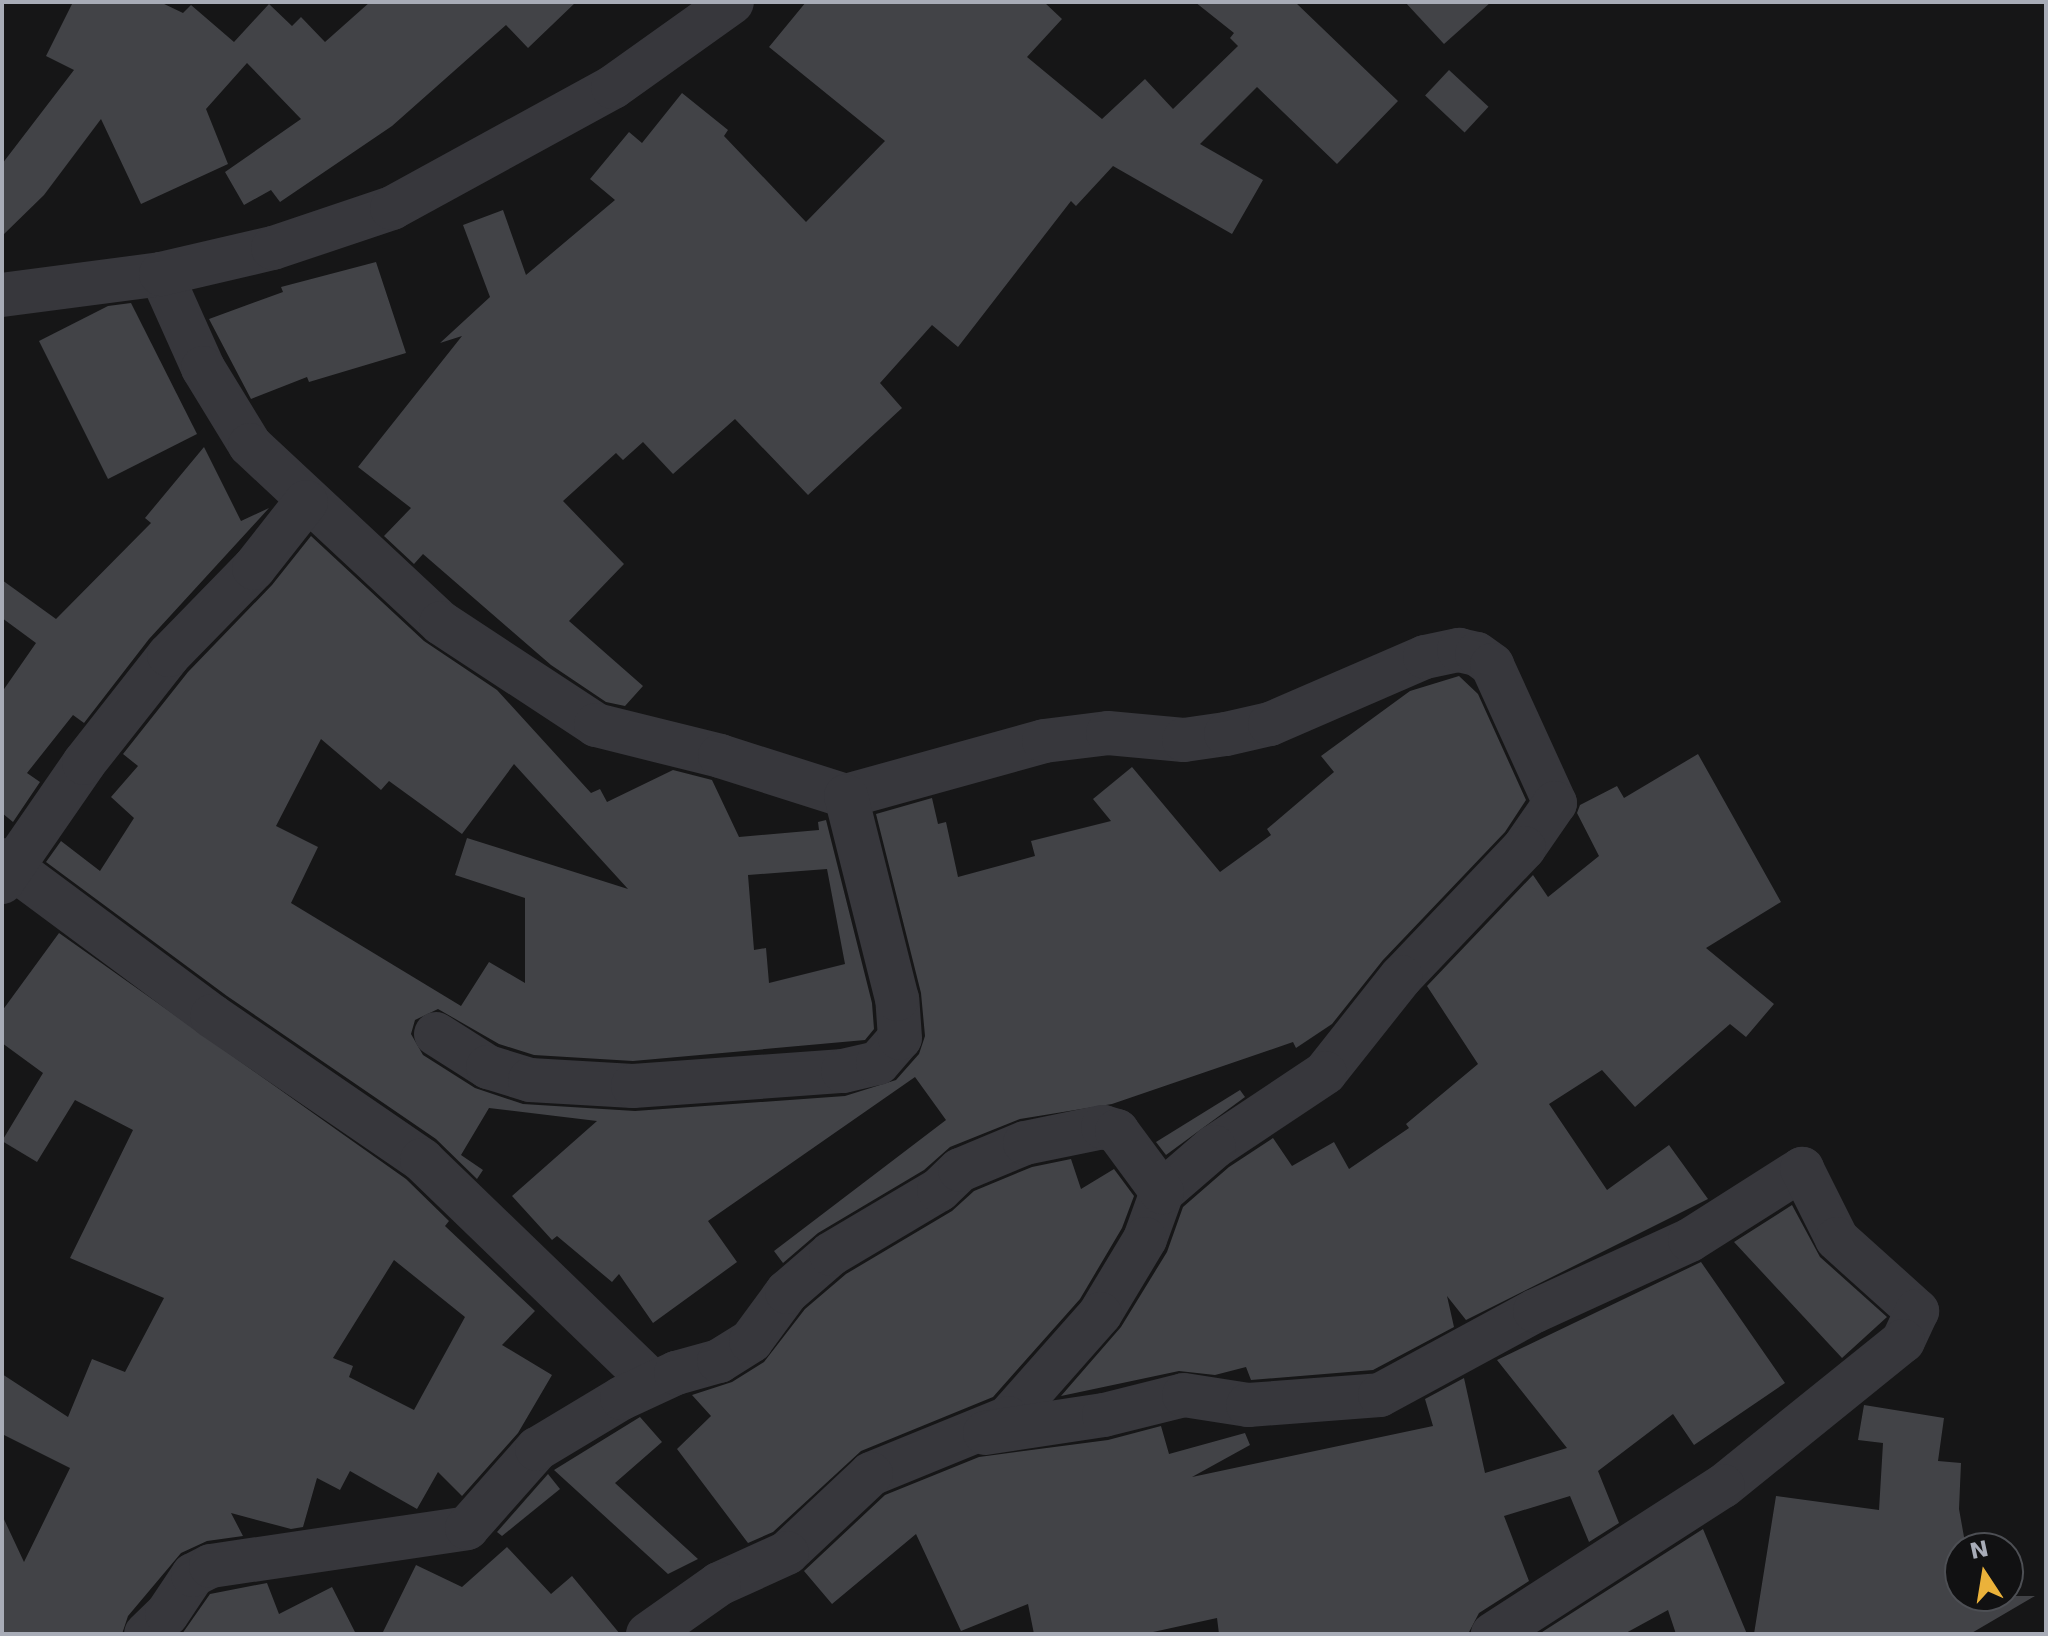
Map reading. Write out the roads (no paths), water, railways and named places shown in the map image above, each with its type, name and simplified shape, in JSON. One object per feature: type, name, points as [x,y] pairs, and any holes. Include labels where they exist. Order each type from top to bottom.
[{"type":"street","points":[[2,295],[161,274],[273,248],[392,208],[613,87],[732,2]]},
{"type":"street","points":[[161,274],[203,368],[250,445],[306,502],[441,623],[596,725],[720,756],[846,796],[1044,741],[1108,733],[1184,740],[1241,731],[1270,724],[1425,657],[1459,650],[1477,654],[1492,665],[1555,803],[1524,848],[1401,977],[1325,1073],[1214,1147],[1162,1192],[1145,1239],[1100,1314],[1008,1418],[979,1434],[871,1474],[787,1553],[719,1584],[648,1634]]},
{"type":"street","points":[[306,502],[254,568],[169,655],[5,870],[422,1160],[653,1383]]},
{"type":"street","points":[[436,1034],[488,1067],[530,1080],[633,1086],[843,1071],[878,1063],[900,1038],[897,999],[846,796]]},
{"type":"street","points":[[146,1634],[167,1614],[193,1575],[211,1566],[467,1528],[537,1449],[653,1383],[719,1361],[751,1341],[787,1292],[831,1254],[939,1190],[960,1170],[1025,1143],[1065,1132],[1117,1131],[1162,1192]]},
{"type":"street","points":[[979,1434],[1104,1415],[1184,1395],[1248,1405],[1380,1395],[1523,1317],[1690,1240],[1802,1169],[1837,1239],[1917,1311],[1903,1341],[1723,1486],[1493,1634]]}]
